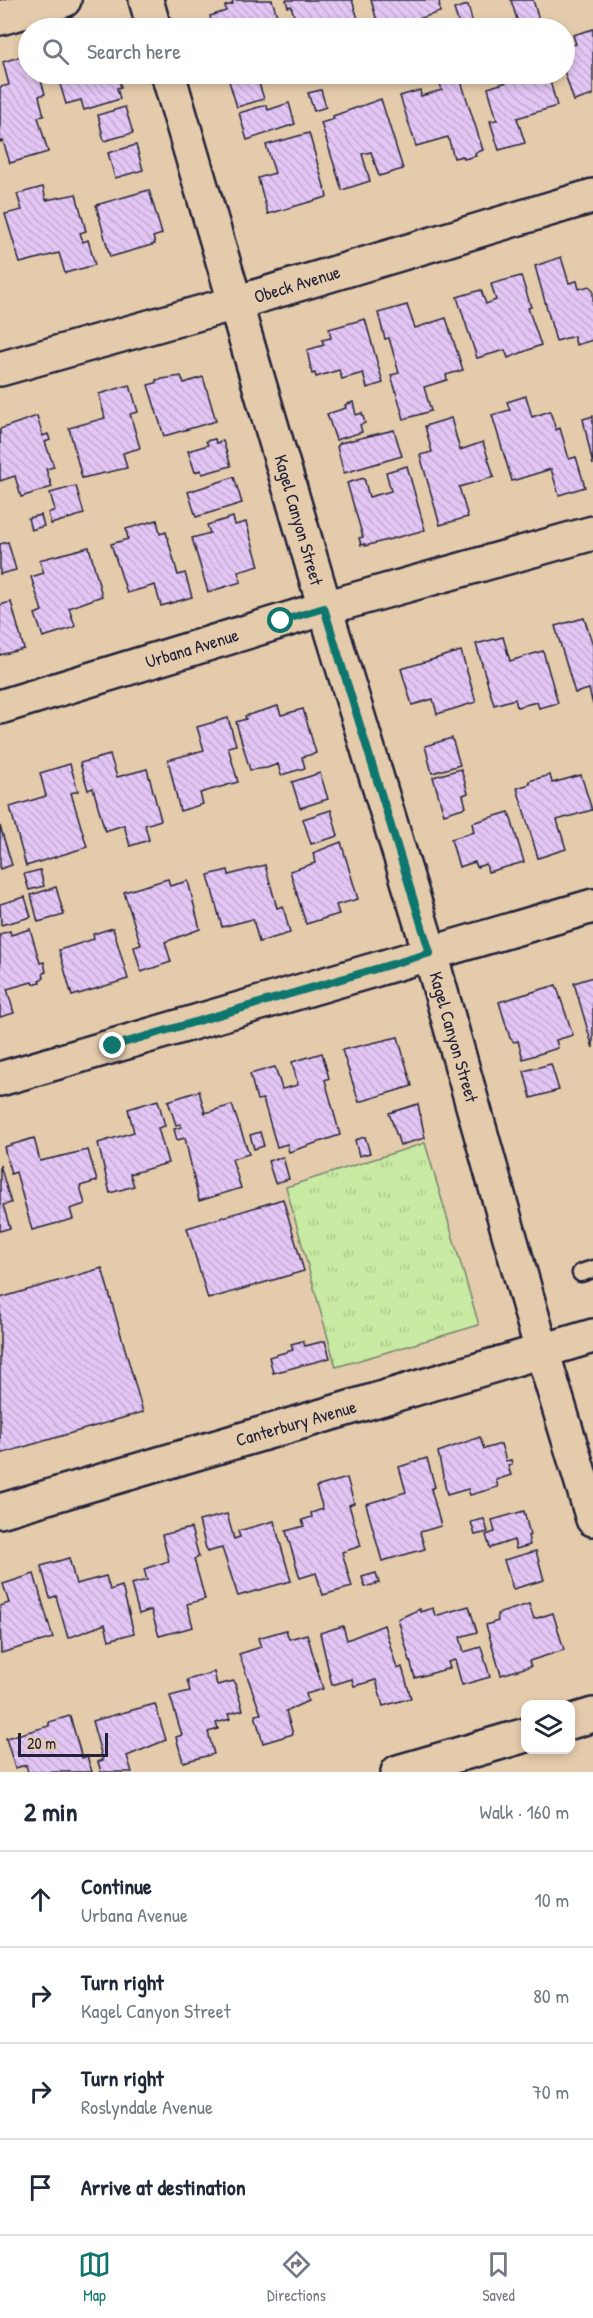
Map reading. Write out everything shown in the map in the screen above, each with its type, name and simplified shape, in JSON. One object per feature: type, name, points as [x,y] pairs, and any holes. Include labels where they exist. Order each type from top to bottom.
[{"type":"street","points":[[0,18],[64,0]]},
{"type":"street","points":[[146,0],[151,18]]},
{"type":"street","name":"Kagel Canyon Street","points":[[171,84],[324,608],[430,953],[542,1351],[593,1519]]},
{"type":"street","name":"Obeck Avenue","points":[[0,369],[235,303],[593,196]]},
{"type":"street","name":"Urbana Avenue","points":[[0,707],[324,608],[593,533]]},
{"type":"street","points":[[0,1080],[593,906]]},
{"type":"street","name":"Canterbury Avenue","points":[[0,1511],[593,1336]]},
{"type":"street","points":[[575,1720],[593,1715]]},
{"type":"street","points":[[398,1772],[521,1736]]},
{"type":"green space","points":[[425,1143],[479,1325],[336,1367],[286,1187]]},
{"type":"building","points":[[232,0],[272,0],[278,18],[210,18],[210,16],[226,11],[225,6],[233,4]]},
{"type":"building","points":[[286,0],[352,0],[358,18],[295,18],[291,6],[288,7]]},
{"type":"building","points":[[371,0],[439,0],[440,12],[421,18],[376,18]]},
{"type":"building","points":[[511,0],[533,0],[538,18],[517,18]]},
{"type":"building","points":[[468,5],[471,18],[457,18],[454,9]]},
{"type":"building","points":[[593,29],[593,95],[574,101],[568,84],[575,84],[575,34]]},
{"type":"building","points":[[18,57],[18,84],[42,84],[45,94],[39,96],[44,116],[38,117],[48,152],[10,163],[3,141],[0,142],[0,87],[9,85],[3,62]]},
{"type":"building","points":[[60,84],[120,84],[121,87],[117,88],[120,99],[84,110],[81,100],[66,104]]},
{"type":"building","points":[[230,84],[259,84],[264,99],[237,107]]},
{"type":"building","points":[[440,84],[462,84],[483,150],[475,153],[476,156],[464,159],[463,156],[454,158],[448,137],[416,146],[400,96],[420,90],[421,96],[442,90]]},
{"type":"building","points":[[501,84],[551,84],[557,106],[517,118],[525,143],[499,150],[490,121],[497,120],[488,88]]},
{"type":"building","points":[[321,90],[326,107],[314,111],[308,93]]},
{"type":"building","points":[[381,99],[403,169],[379,176],[371,152],[362,154],[370,181],[342,190],[321,123],[334,119],[333,116]]},
{"type":"building","points":[[289,103],[295,124],[247,140],[239,113],[266,105],[268,110]]},
{"type":"building","points":[[125,107],[133,133],[104,141],[98,115]]},
{"type":"building","points":[[309,133],[327,197],[268,214],[258,178],[275,173],[266,145]]},
{"type":"building","points":[[136,145],[143,170],[115,178],[108,153]]},
{"type":"building","points":[[43,187],[46,200],[76,194],[86,231],[80,233],[83,242],[88,240],[95,265],[65,273],[59,253],[20,263],[5,214],[22,210],[17,194]]},
{"type":"building","points":[[149,190],[162,234],[153,237],[155,244],[110,257],[96,205]]},
{"type":"building","points":[[561,257],[569,283],[577,281],[579,289],[589,286],[593,290],[593,340],[576,345],[574,336],[556,341],[535,266]]},
{"type":"building","points":[[521,276],[531,307],[528,308],[541,345],[508,358],[505,350],[477,358],[457,297],[481,290],[486,304],[496,300],[491,284]]},
{"type":"building","points":[[407,305],[415,328],[446,318],[463,370],[446,375],[447,380],[424,387],[431,411],[404,419],[391,375],[399,373],[389,338],[385,339],[378,313]]},
{"type":"building","points":[[365,319],[383,383],[367,388],[363,373],[342,379],[339,370],[316,377],[315,373],[312,374],[307,350],[324,345],[322,340],[331,338],[329,329]]},
{"type":"building","points":[[181,376],[184,383],[203,377],[216,421],[164,436],[148,385],[156,383],[156,380]]},
{"type":"building","points":[[130,385],[138,412],[130,414],[140,448],[123,453],[127,468],[82,478],[69,428],[105,418],[99,394]]},
{"type":"building","points":[[526,396],[532,417],[550,411],[556,430],[560,428],[569,459],[576,457],[585,487],[559,495],[551,469],[512,481],[492,415],[510,410],[507,402]]},
{"type":"building","points":[[353,402],[356,415],[362,413],[365,423],[360,425],[362,432],[336,440],[327,414],[346,408],[345,405]]},
{"type":"building","points":[[37,416],[43,436],[48,434],[50,440],[45,442],[54,467],[46,469],[52,487],[21,497],[15,476],[0,481],[0,429]]},
{"type":"building","points":[[593,416],[593,465],[583,419]]},
{"type":"building","points":[[451,418],[460,450],[483,442],[494,477],[459,487],[468,517],[440,525],[420,455],[432,452],[425,426]]},
{"type":"building","points":[[394,430],[402,456],[344,473],[337,447],[340,443]]},
{"type":"building","points":[[215,439],[216,443],[223,441],[231,466],[202,474],[201,470],[195,472],[188,451],[208,445],[206,441]]},
{"type":"building","points":[[407,466],[425,530],[365,546],[365,544],[361,545],[359,538],[363,537],[347,483],[364,478],[369,497],[391,491],[386,472]]},
{"type":"building","points":[[234,477],[242,503],[196,517],[188,492]]},
{"type":"building","points":[[76,486],[84,514],[51,524],[48,513],[55,510],[50,493]]},
{"type":"building","points":[[41,515],[44,526],[31,530],[28,518]]},
{"type":"building","points":[[233,517],[235,525],[246,522],[259,566],[238,572],[241,582],[208,592],[192,538],[210,533],[207,525]]},
{"type":"building","points":[[157,520],[160,534],[166,532],[178,575],[185,573],[192,597],[161,606],[155,585],[127,593],[111,544],[128,539],[126,529]]},
{"type":"building","points":[[8,542],[16,570],[0,574],[0,544]]},
{"type":"building","points":[[89,547],[102,596],[69,608],[75,626],[43,637],[35,614],[42,611],[31,577],[44,573],[39,560]]},
{"type":"building","points":[[11,602],[24,649],[0,655],[0,605]]},
{"type":"building","points":[[584,618],[593,645],[593,705],[589,689],[575,693],[555,626]]},
{"type":"building","points":[[503,637],[510,661],[543,651],[558,703],[539,708],[537,702],[517,707],[515,699],[494,705],[476,644]]},
{"type":"building","points":[[461,651],[476,702],[437,714],[433,699],[412,705],[401,669]]},
{"type":"building","points":[[278,706],[281,715],[303,709],[316,753],[302,757],[305,768],[281,775],[278,764],[250,770],[236,722],[246,719],[245,716]]},
{"type":"building","points":[[228,718],[236,745],[228,747],[238,782],[200,793],[203,804],[180,811],[168,760],[204,750],[197,727]]},
{"type":"building","points":[[452,738],[460,765],[432,773],[425,746]]},
{"type":"building","points":[[110,755],[117,777],[147,769],[161,820],[145,825],[149,840],[130,846],[124,825],[105,831],[93,788],[88,790],[80,763]]},
{"type":"building","points":[[70,764],[78,791],[71,793],[87,847],[26,866],[10,807],[46,796],[40,773]]},
{"type":"building","points":[[461,769],[468,793],[463,795],[466,807],[444,814],[433,777]]},
{"type":"building","points":[[320,773],[328,799],[300,808],[292,782]]},
{"type":"building","points":[[550,775],[552,783],[581,775],[592,810],[557,820],[566,849],[538,858],[517,788],[530,784],[529,781]]},
{"type":"building","points":[[331,810],[338,836],[311,844],[303,819]]},
{"type":"building","points":[[509,812],[524,862],[488,872],[486,864],[477,867],[475,862],[459,867],[451,839],[474,832],[472,823]]},
{"type":"building","points":[[0,826],[12,865],[0,869]]},
{"type":"building","points":[[341,842],[358,899],[336,905],[339,914],[306,924],[290,871],[315,863],[313,853]]},
{"type":"building","points":[[265,865],[277,908],[283,906],[290,933],[259,942],[253,919],[222,927],[208,875],[228,870],[229,875]]},
{"type":"building","points":[[40,870],[44,886],[29,890],[24,874]]},
{"type":"building","points":[[168,879],[170,886],[188,881],[200,929],[165,942],[171,962],[141,972],[134,947],[141,945],[124,892]]},
{"type":"building","points":[[56,887],[64,915],[38,922],[31,895]]},
{"type":"building","points":[[25,897],[31,917],[1,925],[0,904]]},
{"type":"building","points":[[113,928],[128,979],[72,996],[59,950],[94,939],[93,934]]},
{"type":"building","points":[[30,929],[40,963],[44,962],[46,972],[43,973],[44,978],[39,980],[40,982],[7,989],[14,1013],[0,1017],[0,934],[10,931],[11,935]]},
{"type":"building","points":[[593,977],[593,1048],[574,983]]},
{"type":"building","points":[[556,985],[573,1035],[556,1040],[558,1048],[523,1059],[518,1041],[514,1042],[510,1038],[499,1002]]},
{"type":"building","points":[[398,1037],[412,1086],[359,1102],[342,1050]]},
{"type":"building","points":[[322,1053],[329,1078],[325,1080],[340,1135],[289,1152],[287,1144],[277,1147],[263,1099],[257,1100],[250,1074],[275,1067],[282,1089],[298,1085],[292,1062]]},
{"type":"building","points":[[551,1064],[559,1090],[531,1098],[524,1071]]},
{"type":"building","points":[[199,1091],[205,1113],[232,1105],[249,1154],[232,1159],[241,1188],[199,1201],[185,1138],[177,1140],[174,1129],[182,1127],[181,1124],[176,1125],[168,1101]]},
{"type":"building","points":[[158,1100],[165,1126],[158,1128],[168,1163],[130,1174],[134,1186],[110,1193],[98,1143],[134,1132],[128,1109]]},
{"type":"building","points":[[418,1104],[425,1138],[400,1145],[389,1113]]},
{"type":"building","points":[[260,1132],[264,1146],[254,1149],[250,1135]]},
{"type":"building","points":[[365,1137],[370,1153],[359,1156],[355,1140]]},
{"type":"building","points":[[34,1138],[40,1161],[88,1150],[97,1181],[80,1186],[85,1204],[70,1209],[73,1219],[32,1230],[16,1172],[11,1174],[4,1147]]},
{"type":"building","points":[[283,1157],[289,1179],[275,1183],[268,1161]]},
{"type":"building","points":[[0,1165],[11,1203],[3,1205],[10,1228],[0,1231]]},
{"type":"building","points":[[283,1199],[304,1271],[208,1299],[187,1228]]},
{"type":"building","points":[[102,1268],[143,1412],[0,1454],[0,1298]]},
{"type":"building","points":[[303,1341],[305,1346],[325,1341],[330,1358],[273,1373],[269,1357],[293,1350],[291,1344]]},
{"type":"building","points":[[480,1437],[484,1449],[501,1444],[506,1461],[511,1460],[512,1465],[508,1466],[511,1475],[496,1480],[498,1487],[470,1495],[468,1489],[447,1495],[438,1452]]},
{"type":"building","points":[[427,1458],[435,1487],[431,1489],[441,1526],[420,1532],[425,1549],[382,1561],[366,1504],[406,1492],[399,1467]]},
{"type":"building","points":[[347,1478],[354,1503],[349,1505],[361,1546],[342,1552],[352,1587],[323,1595],[316,1573],[300,1578],[286,1531],[304,1526],[302,1520],[312,1517],[311,1513],[323,1509],[316,1487]]},
{"type":"building","points":[[524,1511],[530,1545],[516,1549],[514,1540],[490,1548],[486,1535],[495,1532],[492,1520]]},
{"type":"building","points":[[227,1514],[234,1539],[240,1537],[238,1531],[274,1521],[291,1581],[238,1596],[222,1548],[207,1552],[199,1521]]},
{"type":"building","points":[[484,1519],[488,1532],[475,1535],[471,1522]]},
{"type":"building","points":[[191,1528],[199,1557],[194,1559],[205,1599],[187,1604],[193,1627],[159,1636],[151,1610],[139,1614],[131,1584],[147,1580],[144,1569],[169,1561],[162,1535]]},
{"type":"building","points":[[536,1551],[544,1580],[513,1589],[504,1560]]},
{"type":"building","points":[[69,1558],[76,1584],[106,1576],[110,1590],[122,1586],[134,1633],[109,1640],[105,1624],[68,1638],[56,1596],[50,1598],[41,1566]]},
{"type":"building","points":[[376,1573],[379,1583],[365,1587],[362,1577]]},
{"type":"building","points":[[34,1574],[53,1638],[1,1653],[0,1606],[9,1603],[3,1584]]},
{"type":"building","points":[[529,1604],[534,1619],[553,1613],[564,1650],[529,1661],[531,1666],[501,1675],[486,1625],[498,1621],[497,1614]]},
{"type":"building","points":[[469,1606],[477,1632],[460,1637],[464,1652],[481,1647],[490,1677],[462,1685],[455,1660],[448,1662],[450,1668],[415,1678],[398,1619],[420,1609],[420,1612],[433,1608],[435,1616]]},
{"type":"building","points":[[384,1625],[397,1669],[402,1667],[411,1698],[383,1706],[376,1680],[354,1686],[352,1679],[332,1685],[320,1633],[343,1626],[347,1640]]},
{"type":"building","points":[[286,1630],[289,1639],[307,1634],[323,1689],[306,1694],[308,1701],[286,1711],[293,1734],[263,1743],[255,1715],[261,1714],[239,1654],[261,1647],[258,1638]]},
{"type":"building","points":[[214,1672],[217,1685],[234,1681],[243,1710],[228,1714],[230,1719],[216,1723],[218,1729],[208,1732],[214,1754],[183,1762],[176,1737],[182,1735],[170,1696],[190,1691],[187,1680]]},
{"type":"building","points":[[155,1704],[166,1740],[127,1756],[132,1772],[101,1772],[98,1762],[103,1760],[92,1721]]},
{"type":"building","points":[[70,1716],[82,1758],[87,1756],[92,1772],[28,1772],[26,1765],[15,1768],[6,1738],[49,1726],[49,1722]]},
{"type":"route","points":[[113,1046],[430,953],[324,608],[281,621]]}]
